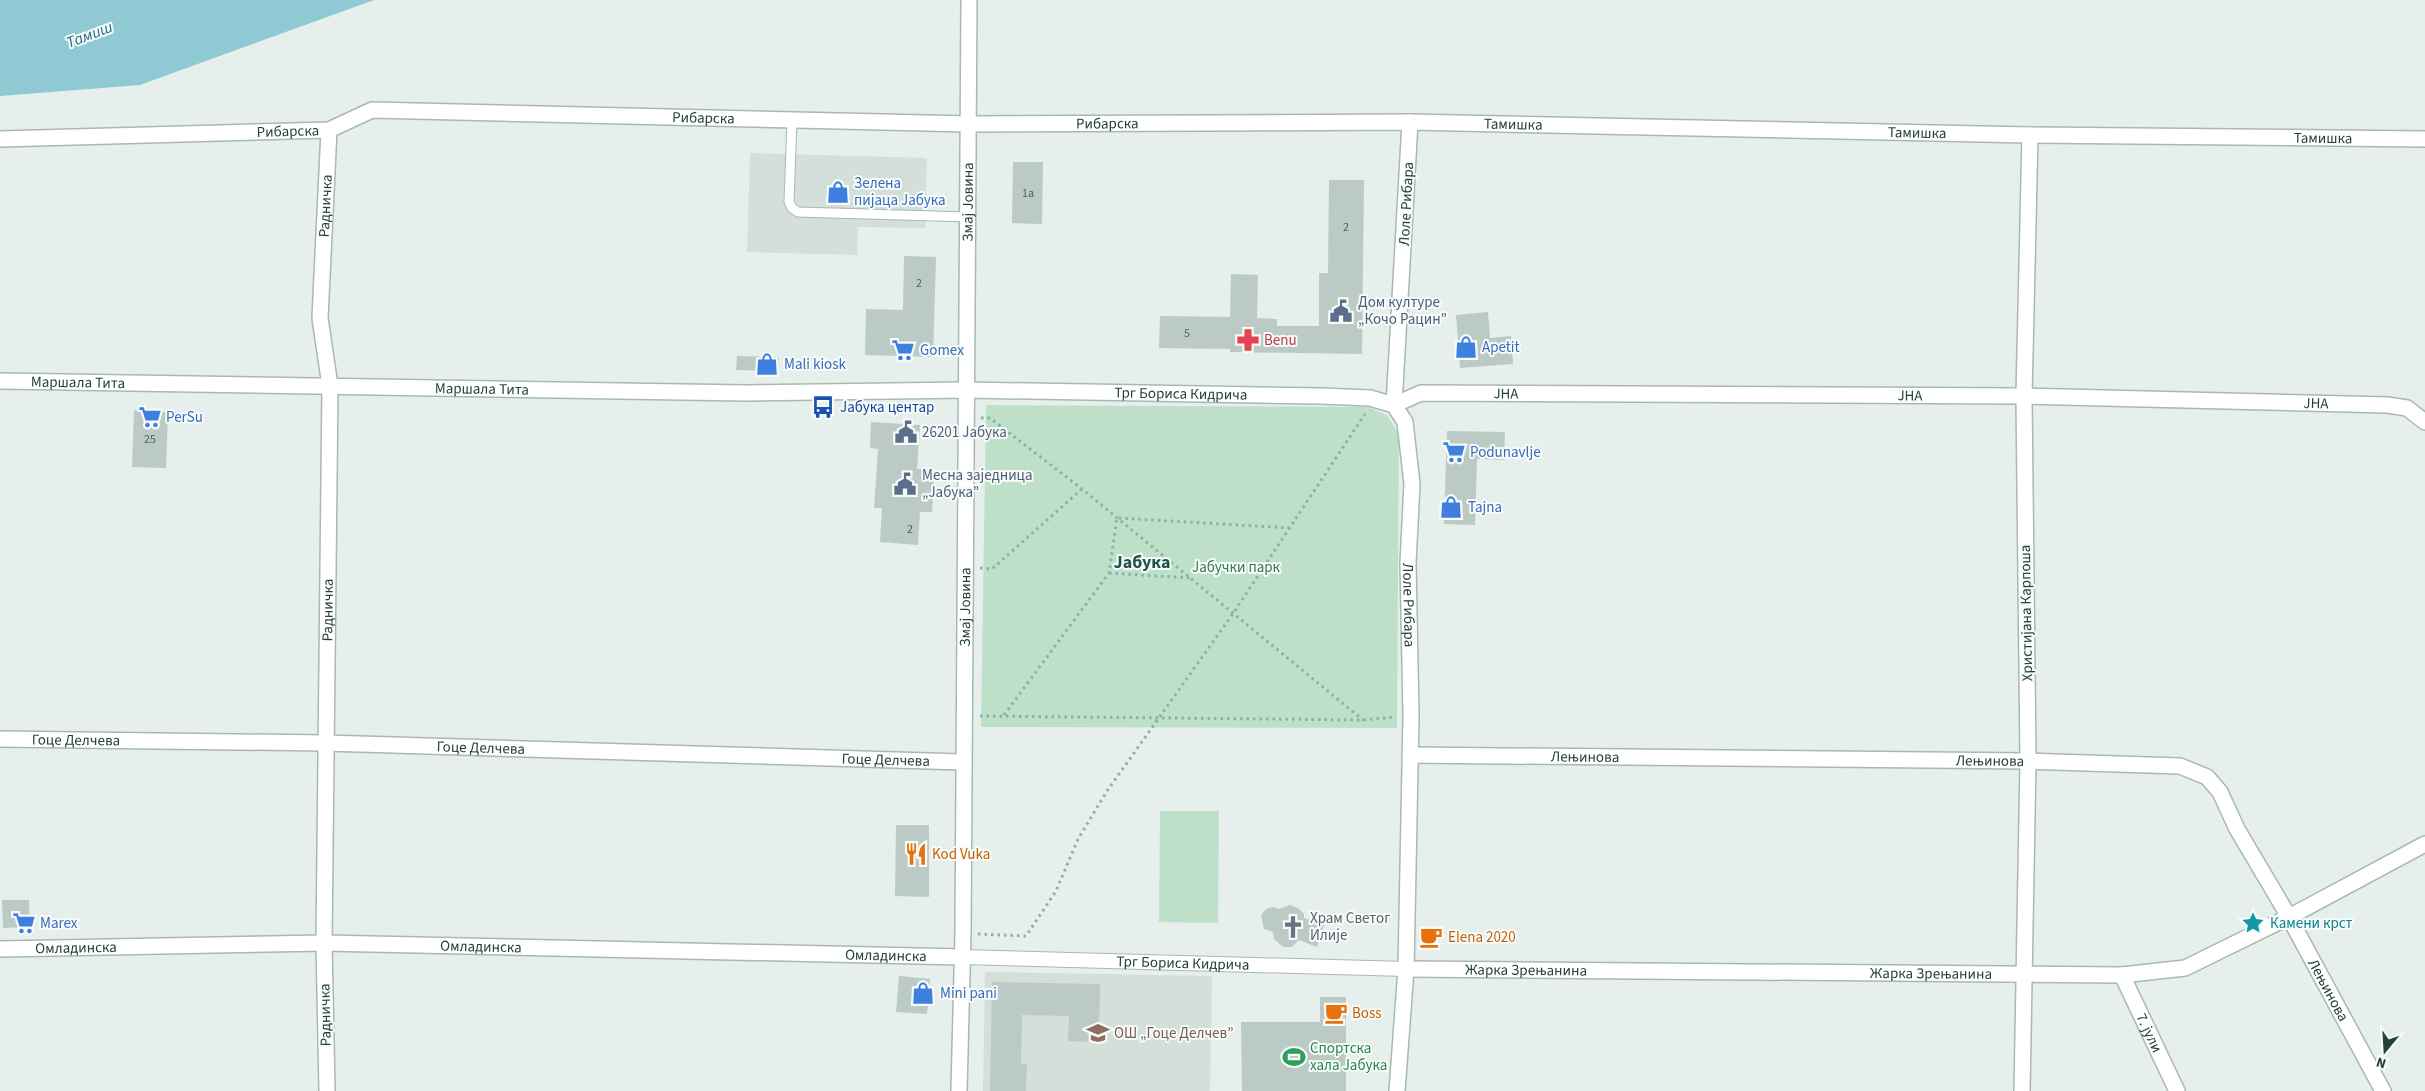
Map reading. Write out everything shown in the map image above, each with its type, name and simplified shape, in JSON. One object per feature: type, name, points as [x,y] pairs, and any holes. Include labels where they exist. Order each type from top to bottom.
[{"type":"street","name":"Змај Јовина","points":[[959,1091],[962,957],[969,0]]},
{"type":"street","name":"Рибарска","points":[[0,138],[329,130],[372,110],[969,124],[1410,122]]},
{"type":"street","name":"Тамишка","points":[[1410,122],[2030,135],[2425,139]]},
{"type":"street","name":"Лоле Рибара","points":[[1397,1091],[1406,968],[1412,716],[1408,564],[1412,484],[1405,422],[1394,405],[1410,122]]},
{"type":"street","name":"Радничка","points":[[327,1091],[324,943],[330,386],[320,318],[329,130]]},
{"type":"street","name":"Христијана Карпоша","points":[[2022,1091],[2028,761],[2024,396],[2030,135]]},
{"type":"street","name":"Маршала Тита","points":[[0,381],[746,393],[966,390]]},
{"type":"street","name":"Трг Бориса Кидрича","points":[[966,390],[1370,398],[1394,405]]},
{"type":"street","name":"ЈНА","points":[[1394,405],[1421,393],[2024,396],[2387,405],[2407,408],[2425,422]]},
{"type":"street","name":"Гоце Делчева","points":[[0,739],[326,743],[962,762]]},
{"type":"street","name":"Лењинова","points":[[1410,755],[2028,761],[2180,766],[2207,777],[2220,792],[2237,829],[2289,917],[2383,1091]]},
{"type":"street","name":"Жарка Зрењанина","points":[[1406,968],[2024,975],[2122,975],[2185,968],[2289,917],[2425,844]]},
{"type":"street","name":"Омладинска","points":[[0,948],[324,943],[962,957]]},
{"type":"street","name":"Трг Бориса Кидрича","points":[[962,957],[1406,968]]},
{"type":"street","name":"7. јули","points":[[2122,975],[2177,1091]]},
{"type":"lane","points":[[792,120],[789,202],[792,208],[798,212],[968,217]]},
{"type":"path","points":[[962,933],[1026,936],[1056,891],[1078,839],[1106,791],[1290,528],[1361,422],[1370,398]]},
{"type":"path","points":[[966,418],[990,418],[1082,489],[1363,720]]},
{"type":"path","points":[[964,568],[992,569],[1082,489]]},
{"type":"path","points":[[1117,518],[1290,528]]},
{"type":"path","points":[[1004,716],[1109,573],[1117,518]]},
{"type":"path","points":[[1109,573],[1190,578]]},
{"type":"path","points":[[963,715],[1363,720],[1412,716]]},
{"type":"shaded area","name":"Зелена пијаца Јабука","points":[[750,153],[927,158],[925,228],[858,227],[857,255],[747,252]]},
{"type":"shaded area","name":"ОШ „Гоце Делчев”","points":[[985,972],[1212,976],[1210,1091],[983,1091]]},
{"type":"green space","name":"Јабучки парк","points":[[986,405],[1368,407],[1387,415],[1399,434],[1397,728],[981,727]]},
{"type":"green space","points":[[1160,811],[1219,811],[1218,923],[1159,922]]},
{"type":"water","name":"Тамиш","points":[[0,0],[374,0],[140,85],[0,96]]},
{"type":"building","points":[[1013,162],[1043,162],[1042,224],[1012,223]]},
{"type":"building","points":[[1329,180],[1364,180],[1362,354],[1230,352],[1230,349],[1159,348],[1160,316],[1230,317],[1231,274],[1258,275],[1257,318],[1277,319],[1277,326],[1319,326],[1319,273],[1328,273]]},
{"type":"building","points":[[904,256],[936,257],[933,357],[865,355],[866,309],[903,310]]},
{"type":"building","points":[[1488,312],[1490,338],[1511,336],[1513,364],[1460,368],[1456,315]]},
{"type":"building","points":[[737,356],[779,357],[778,371],[736,370]]},
{"type":"building","points":[[134,410],[168,412],[166,468],[132,467]]},
{"type":"building","points":[[871,422],[920,425],[917,469],[934,470],[932,512],[920,512],[918,545],[880,542],[882,508],[874,508],[878,449],[870,448]]},
{"type":"building","points":[[1447,431],[1505,432],[1504,460],[1477,459],[1475,525],[1444,524]]},
{"type":"building","points":[[896,825],[929,825],[929,897],[895,896]]},
{"type":"building","points":[[2,900],[29,900],[30,927],[3,928]]},
{"type":"building","name":"Храм Светог Илије","points":[[1290,905],[1298,908],[1304,914],[1304,918],[1324,925],[1317,947],[1299,940],[1292,947],[1283,947],[1274,939],[1273,932],[1264,929],[1261,915],[1266,909],[1273,907],[1279,909]]},
{"type":"building","points":[[899,976],[930,979],[927,1014],[896,1012]]},
{"type":"building","points":[[992,982],[1100,984],[1099,1042],[1068,1041],[1069,1016],[1022,1015],[1021,1064],[1027,1064],[1026,1091],[990,1091]]},
{"type":"building","name":"Спортска хала Јабука","points":[[1320,997],[1346,997],[1346,1091],[1242,1091],[1241,1022],[1320,1022]]},
{"type":"place","name":"Зелена пијаца Јабука","points":[[838,192]]},
{"type":"place","name":"Дом културе „Кочо Рацин”","points":[[1341,311]]},
{"type":"place","name":"Benu","points":[[1248,340]]},
{"type":"place","name":"Apetit","points":[[1466,347]]},
{"type":"place","name":"Gomex","points":[[903,350]]},
{"type":"place","name":"Mali kiosk","points":[[767,364]]},
{"type":"place","name":"Јабука центар","points":[[823,407]]},
{"type":"place","name":"PerSu","points":[[150,417]]},
{"type":"place","name":"26201 Јабука","points":[[906,432]]},
{"type":"place","name":"Podunavlje","points":[[1454,452]]},
{"type":"place","name":"Месна заједница „Јабука”","points":[[905,484]]},
{"type":"place","name":"Tajna","points":[[1451,507]]},
{"type":"place","name":"Kod Vuka","points":[[916,854]]},
{"type":"place","name":"Marex","points":[[24,923]]},
{"type":"place","name":"Камени крст","points":[[2253,923]]},
{"type":"place","name":"Храм Светог Илије","points":[[1293,927]]},
{"type":"place","name":"Elena 2020","points":[[1431,937]]},
{"type":"place","name":"Mini pani","points":[[923,993]]},
{"type":"place","name":"Boss","points":[[1336,1013]]},
{"type":"place","name":"ОШ „Гоце Делчев”","points":[[1098,1033]]},
{"type":"place","name":"Спортска хала Јабука","points":[[1294,1057]]},
{"type":"district","name":"Јабука","points":[[1142,562]]}]
